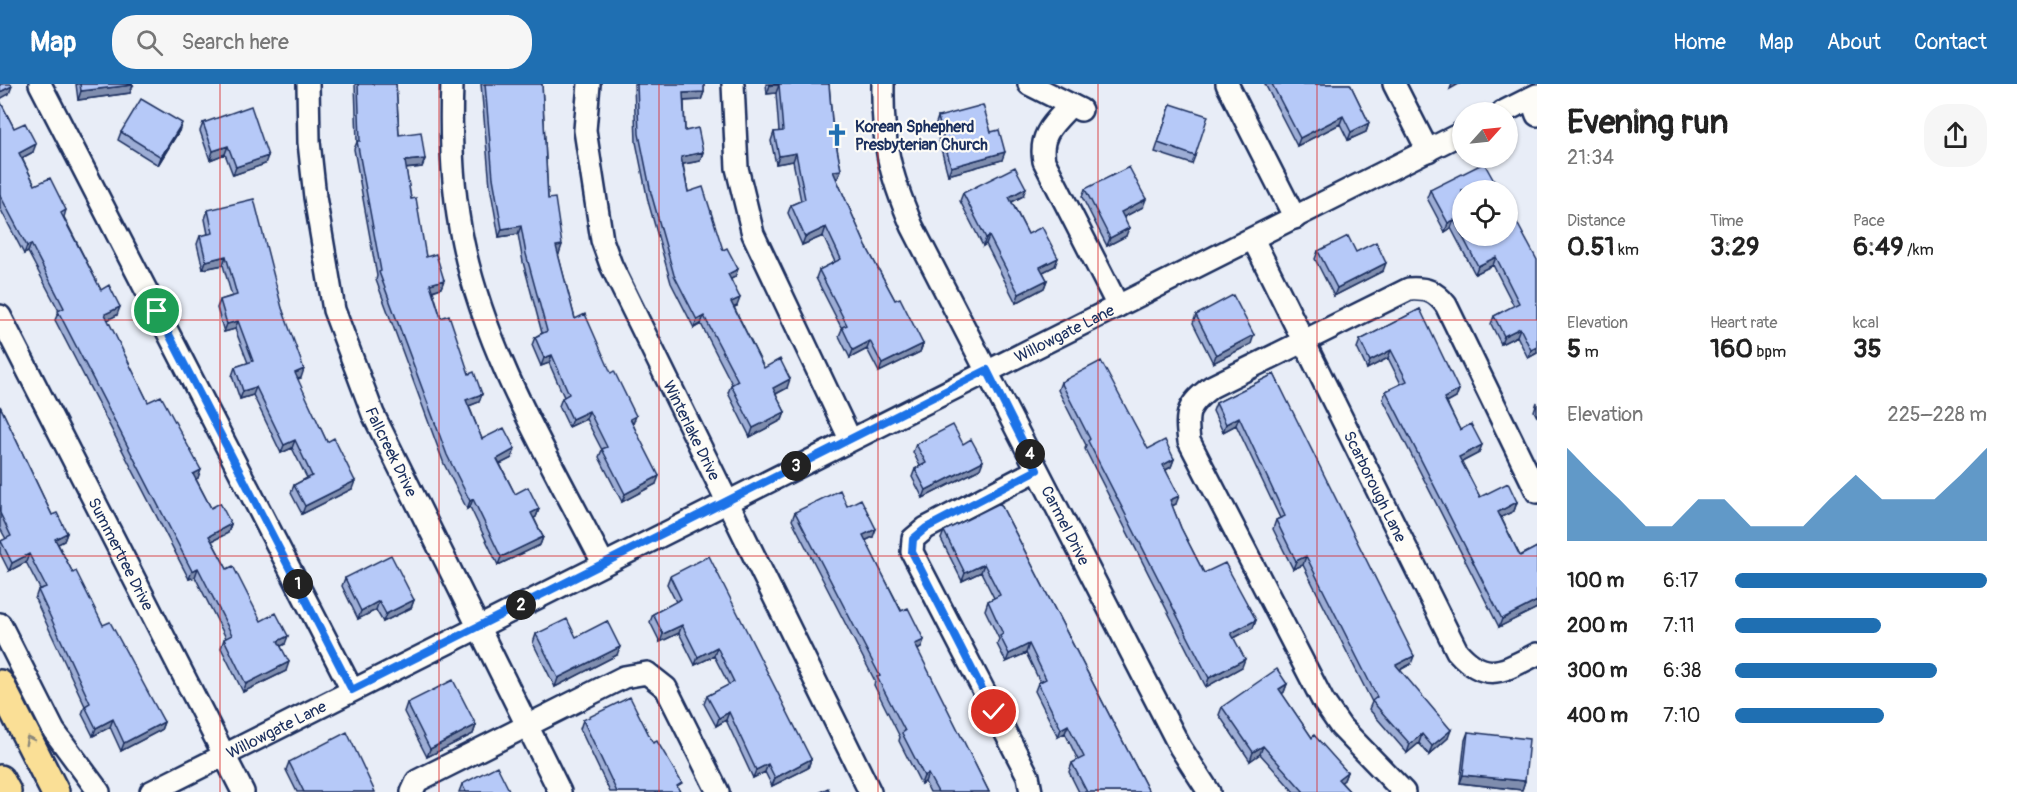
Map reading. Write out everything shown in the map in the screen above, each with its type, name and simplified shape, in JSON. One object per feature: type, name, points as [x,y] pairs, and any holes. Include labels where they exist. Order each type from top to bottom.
[{"type":"main road","points":[[0,684],[56,792]]},
{"type":"main road","points":[[0,779],[7,792]]},
{"type":"street","points":[[39,84],[352,690]]},
{"type":"street","name":"Fallcreek Drive","points":[[308,84],[309,142],[315,197],[334,310],[373,414],[560,792]]},
{"type":"street","points":[[452,84],[452,168],[463,243],[481,305],[506,372],[603,563]]},
{"type":"street","name":"Winterlake Drive","points":[[589,84],[585,130],[605,248],[611,265],[870,792]]},
{"type":"street","points":[[733,84],[737,168],[753,234],[850,439]]},
{"type":"street","name":"Carmel Drive","points":[[883,84],[882,128],[894,183],[912,226],[1180,747],[1209,792]]},
{"type":"street","points":[[1029,84],[1077,108],[1049,129],[1041,146],[1044,161],[1118,306]]},
{"type":"street","points":[[1227,84],[1295,218]]},
{"type":"street","points":[[1394,84],[1428,151]]},
{"type":"street","points":[[1518,108],[1535,103]]},
{"type":"street","name":"Willowgate Lane","points":[[151,792],[987,370],[1452,139]]},
{"type":"street","name":"Scarborough Lane","points":[[1253,239],[1458,651],[1470,665],[1485,673],[1502,671],[1537,654]]},
{"type":"street","points":[[1404,792],[1341,727],[1323,701],[1189,441],[1186,417],[1195,400],[1211,387],[1409,289],[1423,288],[1436,293],[1446,305],[1537,492]]},
{"type":"street","name":"Summertree Drive","points":[[0,316],[243,792]]},
{"type":"street","points":[[1032,792],[1028,776],[912,552],[913,539],[926,528],[1037,470]]},
{"type":"street","points":[[0,624],[54,730],[99,792]]},
{"type":"street","points":[[412,792],[417,781],[624,677],[647,673],[666,688],[718,792]]},
{"type":"building","points":[[0,84],[11,84],[12,86],[0,92]]},
{"type":"building","points":[[80,84],[132,84],[133,85],[81,91]]},
{"type":"building","points":[[358,84],[396,84],[399,135],[421,132],[425,159],[405,161],[411,199],[416,198],[426,257],[436,254],[444,280],[430,284],[441,318],[449,315],[469,374],[474,372],[482,394],[466,400],[482,439],[504,428],[515,449],[497,459],[515,494],[528,487],[539,509],[531,513],[543,537],[501,557],[473,499],[470,501],[447,455],[379,272],[381,271],[357,141],[360,141]]},
{"type":"building","points":[[485,84],[542,84],[548,199],[555,198],[562,245],[556,246],[575,319],[585,314],[611,373],[614,371],[636,416],[630,419],[659,476],[625,494],[602,449],[607,447],[589,411],[572,419],[562,398],[569,394],[552,355],[544,358],[535,337],[547,331],[526,254],[521,226],[502,229],[493,178]]},
{"type":"building","points":[[637,84],[704,84],[704,92],[683,93],[685,131],[698,128],[703,152],[681,157],[688,192],[703,187],[723,250],[727,248],[738,269],[728,274],[740,298],[731,302],[764,368],[780,359],[790,379],[773,388],[785,412],[753,428],[731,385],[738,381],[704,316],[697,320],[674,275],[651,193],[639,134]]},
{"type":"building","points":[[770,84],[829,84],[832,122],[841,170],[833,171],[866,246],[895,300],[900,298],[923,344],[882,364],[870,341],[853,350],[842,327],[847,325],[819,270],[841,259],[826,227],[805,237],[791,205],[805,199],[796,153],[779,156],[774,132],[783,131],[779,85]]},
{"type":"building","points":[[1272,84],[1350,84],[1369,123],[1351,132],[1343,116],[1300,138]]},
{"type":"building","points":[[141,99],[182,123],[161,157],[121,132]]},
{"type":"building","points":[[0,101],[14,128],[25,123],[36,144],[19,153],[35,185],[50,178],[66,210],[61,213],[101,290],[109,285],[120,307],[105,314],[148,402],[161,396],[201,470],[193,474],[211,508],[220,503],[231,524],[209,536],[227,569],[233,566],[261,621],[276,613],[288,636],[278,641],[289,662],[246,684],[224,639],[232,635],[198,568],[192,571],[58,311],[64,308],[31,244],[27,246],[0,195]]},
{"type":"building","points":[[1171,104],[1208,116],[1195,156],[1158,143]]},
{"type":"building","points":[[983,105],[991,132],[999,130],[1005,152],[951,167],[938,117]]},
{"type":"building","points":[[251,106],[268,156],[236,167],[228,146],[213,151],[203,123]]},
{"type":"building","points":[[1015,167],[1026,188],[1009,197],[1028,234],[1042,227],[1058,258],[1040,267],[1047,280],[1019,294],[989,236],[986,238],[963,193]]},
{"type":"building","points":[[1129,167],[1146,199],[1121,212],[1129,228],[1110,238],[1085,189]]},
{"type":"building","points":[[1474,168],[1487,168],[1493,180],[1452,180],[1452,221],[1448,223],[1430,190]]},
{"type":"building","points":[[254,199],[282,308],[304,369],[295,373],[327,442],[334,438],[355,481],[305,506],[294,485],[312,476],[295,440],[284,445],[256,387],[243,391],[235,367],[253,361],[238,321],[227,324],[220,300],[237,295],[226,256],[206,261],[200,236],[213,233],[208,210]]},
{"type":"building","points":[[1518,225],[1537,260],[1537,347],[1531,350],[1520,328],[1504,336],[1494,316],[1519,303],[1496,257],[1478,266],[1467,246],[1518,246]]},
{"type":"building","points":[[1348,236],[1356,252],[1376,242],[1386,263],[1337,288],[1318,251]]},
{"type":"building","points":[[1233,295],[1254,335],[1216,355],[1196,315]]},
{"type":"building","points":[[1420,309],[1459,390],[1444,398],[1460,430],[1471,424],[1482,445],[1459,457],[1480,497],[1508,483],[1517,502],[1498,512],[1520,556],[1537,547],[1537,601],[1502,619],[1386,391],[1407,381],[1391,350],[1370,361],[1360,340]]},
{"type":"building","points":[[1101,361],[1148,449],[1165,440],[1174,459],[1163,465],[1179,496],[1170,500],[1181,528],[1204,573],[1225,563],[1256,620],[1231,633],[1245,659],[1209,678],[1088,441],[1090,439],[1061,382]]},
{"type":"building","points":[[1274,374],[1414,656],[1396,665],[1451,730],[1432,746],[1422,734],[1410,744],[1372,701],[1377,697],[1306,556],[1296,561],[1276,520],[1285,516],[1239,417],[1226,424],[1216,403]]},
{"type":"building","points":[[0,406],[52,515],[57,513],[67,533],[55,539],[73,573],[76,571],[103,625],[110,622],[164,722],[124,743],[113,719],[96,728],[85,706],[90,703],[38,590],[46,587],[29,554],[12,563],[1,541],[11,536],[0,513]]},
{"type":"building","points":[[953,425],[963,444],[971,439],[983,461],[926,490],[915,469],[926,463],[916,444]]},
{"type":"building","points":[[840,490],[847,506],[861,499],[876,529],[863,535],[901,611],[908,608],[924,640],[915,644],[989,792],[938,792],[928,774],[924,776],[902,733],[905,731],[877,677],[880,676],[795,512]]},
{"type":"building","points":[[1000,503],[1149,792],[1087,792],[1072,763],[1084,757],[1068,725],[1061,729],[1038,683],[1046,679],[1029,644],[1009,654],[988,601],[1000,595],[984,564],[965,573],[944,531]]},
{"type":"building","points":[[391,555],[414,600],[386,614],[379,601],[361,611],[345,578]]},
{"type":"building","points":[[709,556],[811,759],[775,778],[768,764],[756,770],[729,712],[719,718],[707,696],[734,682],[717,647],[698,657],[682,625],[663,634],[653,614],[681,599],[670,576]]},
{"type":"building","points":[[567,619],[576,637],[607,621],[620,647],[558,678],[536,634]]},
{"type":"building","points":[[1277,669],[1287,684],[1279,689],[1312,738],[1314,735],[1347,772],[1338,779],[1350,792],[1304,792],[1263,746],[1253,752],[1222,707]]},
{"type":"building","points":[[453,680],[476,725],[430,749],[407,703]]},
{"type":"building","points":[[630,697],[653,743],[657,741],[682,783],[677,786],[680,792],[617,792],[583,720]]},
{"type":"building","points":[[347,732],[375,792],[304,792],[289,762]]},
{"type":"building","points":[[1468,732],[1529,739],[1525,781],[1463,775]]},
{"type":"building","points":[[497,766],[510,792],[466,792],[462,784]]},
{"type":"place","name":"Korean Sphepherd Presbyterian Church","points":[[837,135]]},
{"type":"route","points":[[157,311],[352,690],[987,370],[1037,470],[926,528],[913,539],[912,552],[994,712]]}]
